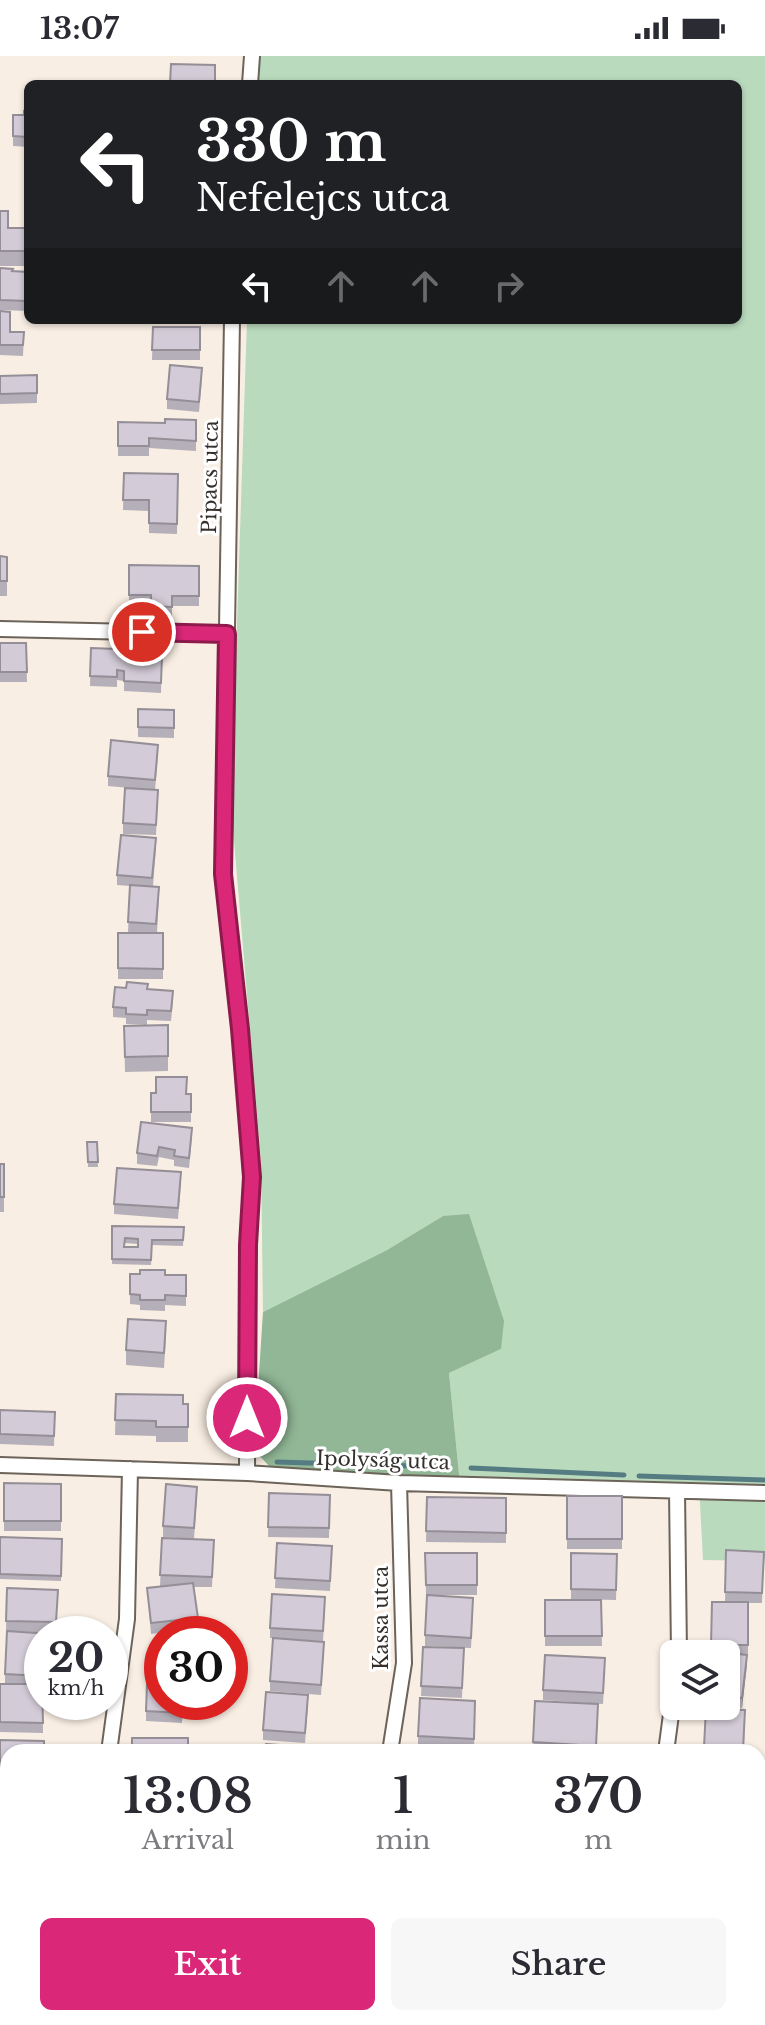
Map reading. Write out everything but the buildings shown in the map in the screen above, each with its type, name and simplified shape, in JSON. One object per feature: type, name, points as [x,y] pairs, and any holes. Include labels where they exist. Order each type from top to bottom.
[{"type":"street","points":[[250,80],[252,56]]},
{"type":"street","name":"Pipacs utca","points":[[232,324],[223,874],[252,1177],[248,1245],[247,1473]]},
{"type":"street","points":[[0,629],[227,634]]},
{"type":"street","name":"Ipolyság utca","points":[[0,1465],[247,1473],[399,1483],[765,1493]]},
{"type":"street","points":[[110,1744],[127,1619],[130,1469]]},
{"type":"street","name":"Kassa utca","points":[[391,1744],[404,1663],[399,1483]]},
{"type":"street","points":[[677,1491],[679,1640]]},
{"type":"street","points":[[667,1744],[670,1720]]},
{"type":"green space","points":[[256,56],[765,56],[765,1561],[703,1560],[699,1484],[634,1489],[460,1484],[449,1373],[501,1349],[443,1216],[387,1250],[263,1312],[261,1160],[231,805],[247,324],[742,324],[742,80],[255,80]]},
{"type":"green space","points":[[469,1214],[504,1321],[501,1349],[449,1373],[460,1484],[269,1466],[258,1454],[255,1435],[263,1312],[387,1250],[443,1216]]},
{"type":"waterway","points":[[277,1462],[447,1467]]},
{"type":"waterway","points":[[471,1468],[624,1475]]},
{"type":"waterway","points":[[639,1476],[765,1480]]},
{"type":"route","points":[[142,632],[227,634],[223,874],[252,1177],[248,1245],[247,1418]]}]
